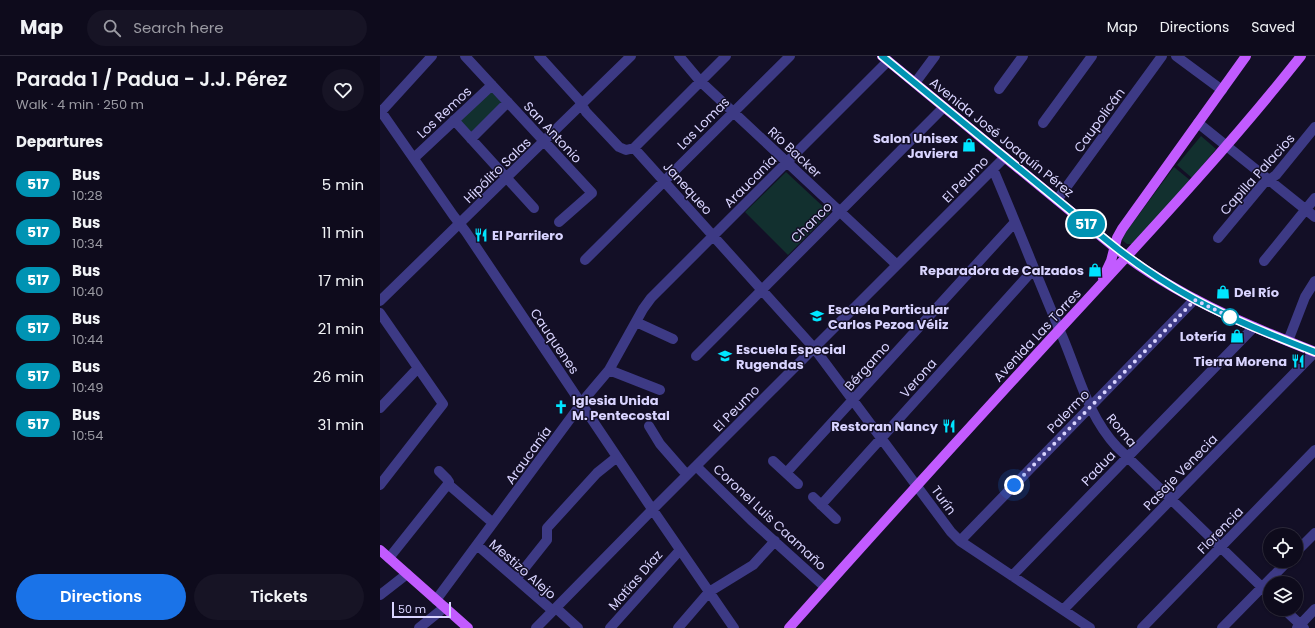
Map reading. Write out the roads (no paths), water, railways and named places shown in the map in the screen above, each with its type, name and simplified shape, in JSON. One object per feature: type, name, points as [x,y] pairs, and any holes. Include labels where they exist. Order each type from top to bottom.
[{"type":"main road","points":[[1095,291],[1108,267],[1114,246],[1122,229],[1246,56]]},
{"type":"main road","name":"Avenida Las Torres","points":[[788,628],[1226,146],[1301,56]]},
{"type":"main road","name":"Avenida José Joaquín Pérez","points":[[885,58],[1057,200],[1153,275],[1195,300],[1254,327],[1315,352]]},
{"type":"main road","points":[[380,550],[468,628]]},
{"type":"street","points":[[380,111],[432,56]]},
{"type":"street","name":"San Antonio","points":[[465,56],[592,192],[559,222]]},
{"type":"street","points":[[540,56],[579,100],[586,112],[621,149],[626,150],[634,148],[726,56]]},
{"type":"street","name":"Hipólito Salas","points":[[380,301],[631,56]]},
{"type":"street","name":"Río Backer","points":[[678,56],[700,81],[897,265]]},
{"type":"street","name":"Las Lomas","points":[[585,260],[790,56]]},
{"type":"street","points":[[915,83],[935,56]]},
{"type":"street","points":[[999,89],[1023,56]]},
{"type":"street","points":[[1043,122],[1092,56]]},
{"type":"street","name":"Caupolicán","points":[[1057,200],[1162,56]]},
{"type":"street","points":[[1176,56],[1222,90]]},
{"type":"street","name":"Araucanía","points":[[436,600],[581,404],[609,370],[648,301],[787,162],[885,58]]},
{"type":"street","name":"Los Remos","points":[[414,158],[492,85]]},
{"type":"street","points":[[471,139],[508,102]]},
{"type":"street","name":"Chanco","points":[[696,356],[944,107]]},
{"type":"street","name":"Cauquenes","points":[[380,111],[414,158],[652,510],[734,628]]},
{"type":"street","points":[[454,120],[534,208]]},
{"type":"street","points":[[1198,123],[1315,217]]},
{"type":"street","name":"Capilla Palacios","points":[[1218,238],[1263,184],[1276,175],[1315,127]]},
{"type":"street","name":"Janequeo","points":[[634,148],[814,348]]},
{"type":"street","name":"El Peumo","points":[[536,628],[1005,157]]},
{"type":"street","name":"Roma","points":[[994,169],[1090,407],[1103,430],[1127,456],[1262,587]]},
{"type":"street","points":[[1264,261],[1315,198]]},
{"type":"street","name":"Bérgamo","points":[[786,473],[1015,222]]},
{"type":"street","name":"Verona","points":[[821,505],[1034,269]]},
{"type":"street","points":[[1288,341],[1305,297],[1315,281]]},
{"type":"street","name":"Palermo","points":[[960,541],[1195,300]]},
{"type":"street","points":[[380,313],[443,404],[380,485]]},
{"type":"street","points":[[636,322],[673,339]]},
{"type":"street","name":"Padua","points":[[1012,576],[1254,327]]},
{"type":"street","name":"Turín","points":[[814,348],[948,528],[960,541],[1090,628]]},
{"type":"street","name":"Pasaje Venecia","points":[[1063,610],[1315,352]]},
{"type":"street","points":[[380,408],[418,368]]},
{"type":"street","points":[[609,370],[660,390]]},
{"type":"street","points":[[649,426],[660,444],[687,475]]},
{"type":"street","name":"Florencia","points":[[1142,628],[1315,450]]},
{"type":"street","points":[[516,579],[547,540],[547,528],[597,473],[617,458]]},
{"type":"street","points":[[773,462],[798,484]]},
{"type":"street","name":"Coronel Luis Caamaño","points":[[696,466],[728,498],[825,587]]},
{"type":"street","points":[[438,472],[447,479],[449,482],[448,484],[493,523]]},
{"type":"street","points":[[389,558],[448,484]]},
{"type":"street","points":[[813,498],[836,519]]},
{"type":"street","points":[[1303,545],[1315,533]]},
{"type":"street","points":[[678,628],[709,592],[753,564],[775,542]]},
{"type":"street","name":"Mestizo Alejo","points":[[477,545],[516,579],[578,628]]},
{"type":"street","name":"Matías Díaz","points":[[610,628],[680,550]]},
{"type":"street","points":[[1222,628],[1281,568]]},
{"type":"street","points":[[380,595],[407,574]]},
{"type":"street","points":[[419,628],[445,607]]},
{"type":"street","points":[[1290,616],[1300,627],[1315,609]]},
{"type":"place","name":"Salon Unisex Javiera","points":[[969,145]]},
{"type":"place","name":"El Parrilero","points":[[481,235]]},
{"type":"place","name":"Reparadora de Calzados","points":[[1095,270]]},
{"type":"place","name":"Del Río","points":[[1223,292]]},
{"type":"place","name":"Escuela Particular Carlos Pezoa Véliz","points":[[817,316]]},
{"type":"place","name":"Lotería","points":[[1237,336]]},
{"type":"place","name":"Escuela Especial Rugendas","points":[[725,356]]},
{"type":"place","name":"Tierra Morena","points":[[1298,361]]},
{"type":"place","name":"Iglesia Unida M. Pentecostal","points":[[561,407]]},
{"type":"place","name":"Restoran Nancy","points":[[949,426]]}]
